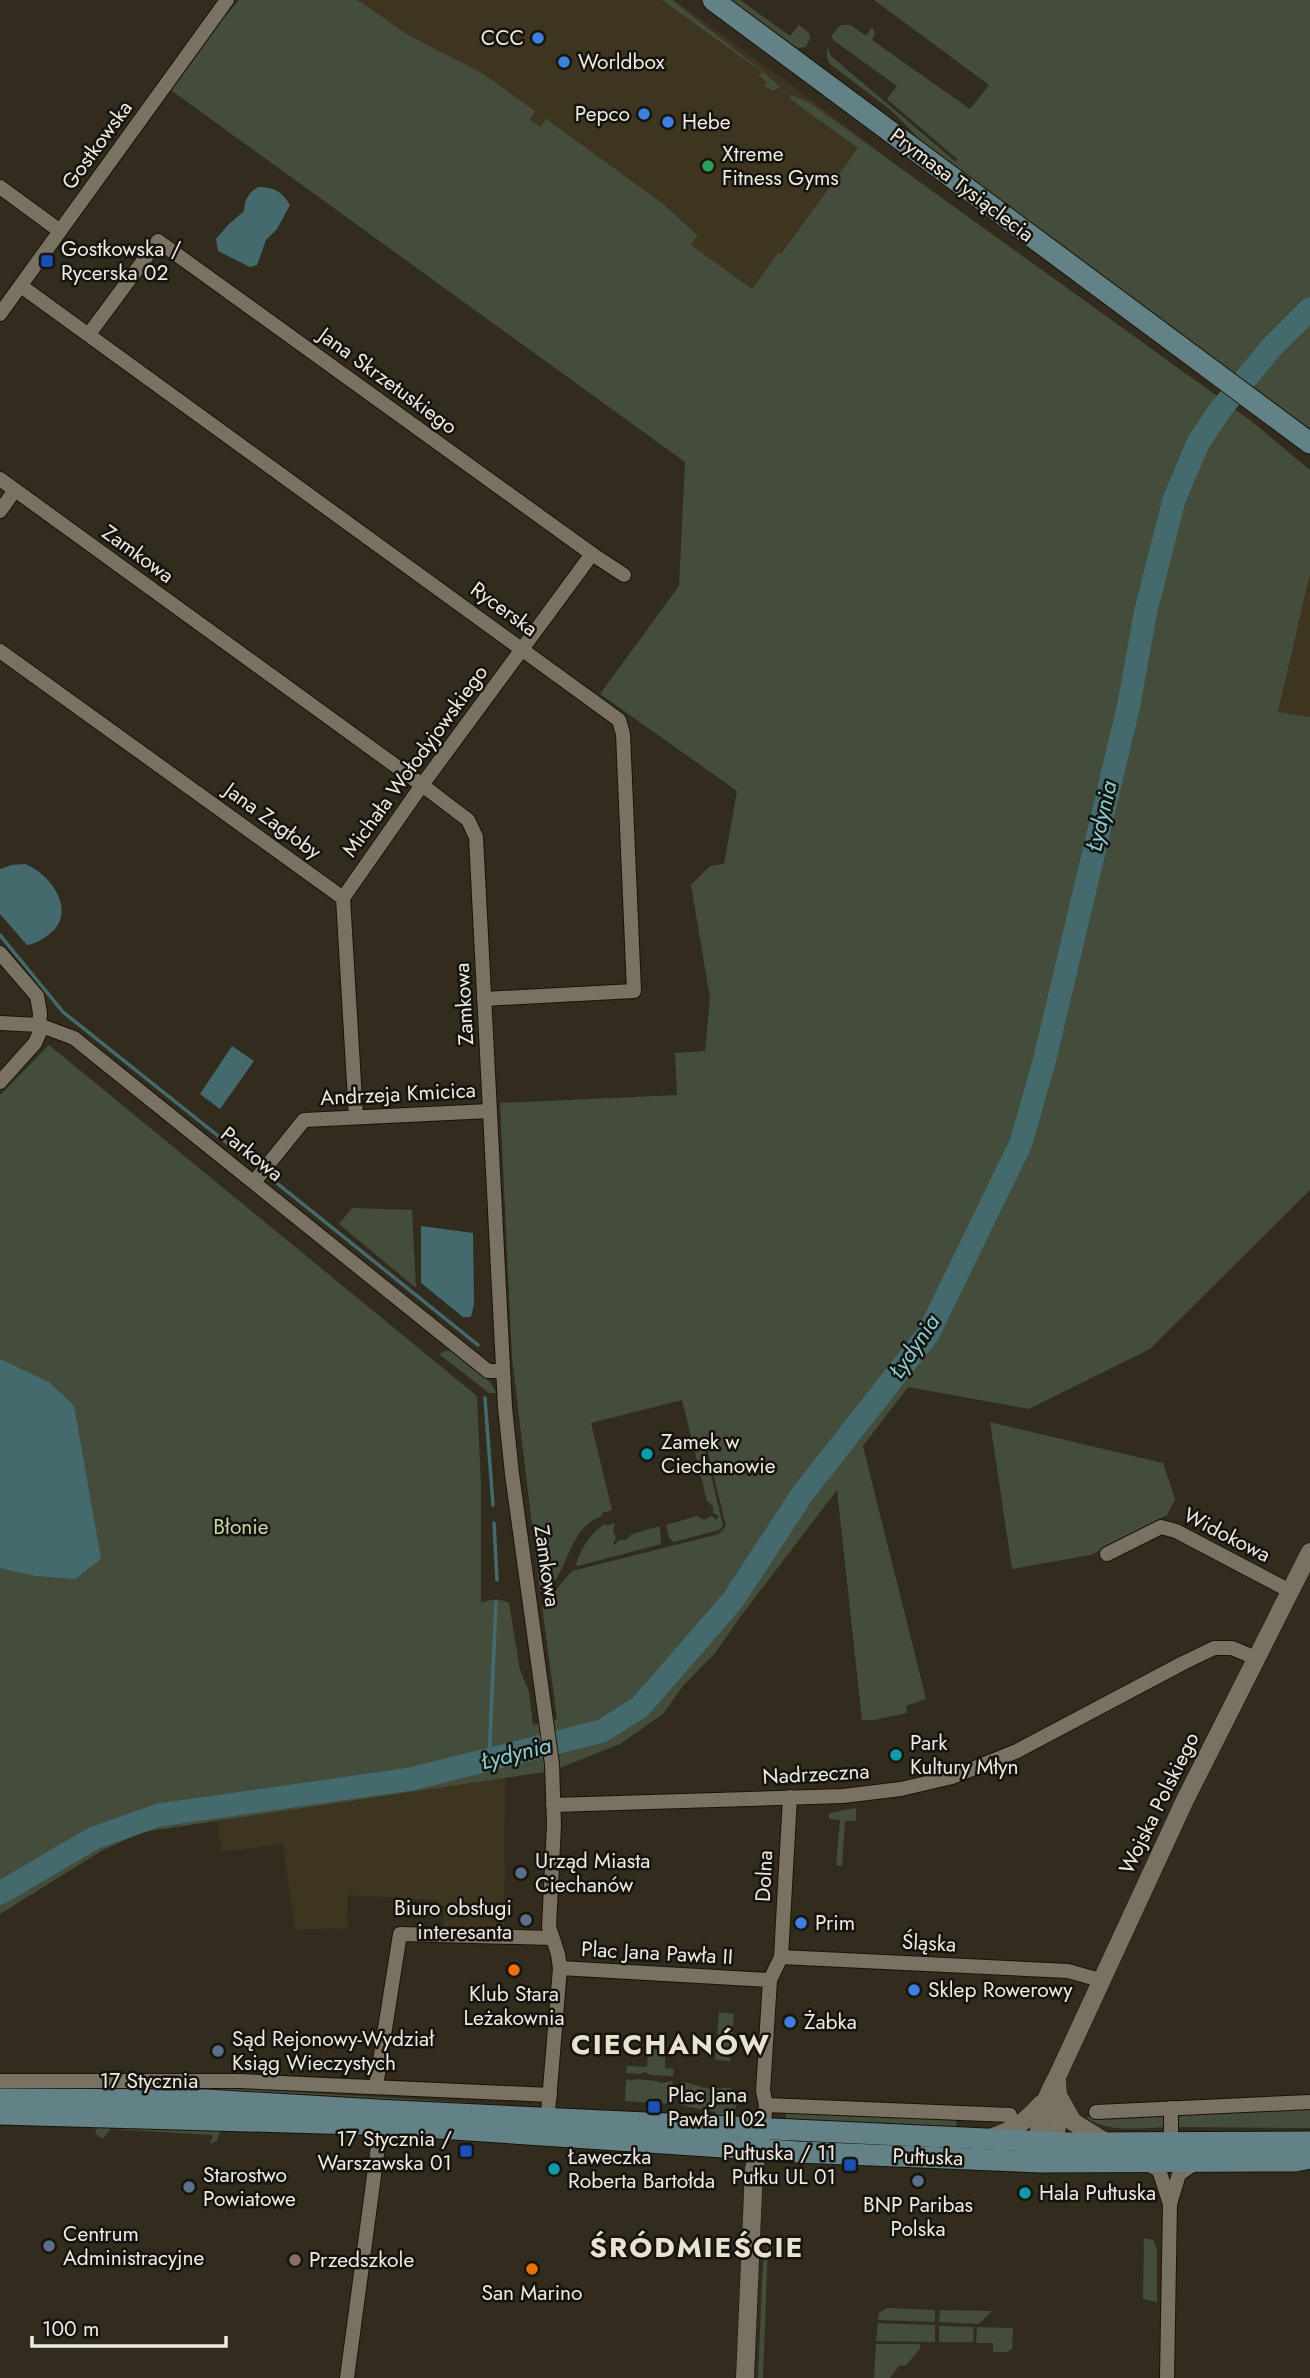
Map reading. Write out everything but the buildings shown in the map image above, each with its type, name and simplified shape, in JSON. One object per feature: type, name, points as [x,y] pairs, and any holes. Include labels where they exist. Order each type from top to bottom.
[{"type":"main road","name":"Prymasa Tysiąclecia","points":[[713,0],[1310,443]]},
{"type":"main road","name":"17 Stycznia","points":[[0,2099],[206,2100],[394,2111],[547,2127]]},
{"type":"main road","name":"17 Stycznia","points":[[0,2114],[547,2127]]},
{"type":"main road","name":"Pułtuska","points":[[547,2127],[1046,2152],[1143,2161],[1295,2161],[1310,2158]]},
{"type":"main road","name":"Pułtuska","points":[[760,2139],[990,2138],[1046,2152],[1110,2144],[1310,2142]]},
{"type":"street","name":"Gostkowska","points":[[0,314],[227,0]]},
{"type":"street","points":[[0,187],[60,231]]},
{"type":"street","name":"Jana Skrzetuskiego","points":[[89,334],[158,241],[592,554]]},
{"type":"street","name":"Rycerska","points":[[20,286],[619,720],[623,734],[634,991],[484,999]]},
{"type":"street","name":"Zamkowa","points":[[0,479],[422,785],[468,820],[473,827],[476,836],[503,1371],[512,1474],[552,1764],[550,1916],[552,1938],[560,1968]]},
{"type":"street","points":[[0,511],[15,490]]},
{"type":"street","points":[[522,648],[592,554],[624,575]]},
{"type":"street","name":"Michała Wołodyjowskiego","points":[[343,898],[522,648]]},
{"type":"street","name":"Jana Zagłoby","points":[[0,651],[343,898]]},
{"type":"street","points":[[343,898],[356,1117]]},
{"type":"street","points":[[0,953],[37,996],[40,1005],[36,1044],[0,1082]]},
{"type":"street","name":"Parkowa","points":[[0,1023],[40,1025],[75,1038],[488,1371],[503,1371]]},
{"type":"street","name":"Andrzeja Kmicica","points":[[254,1182],[304,1120],[490,1111]]},
{"type":"street","name":"Widokowa","points":[[1107,1555],[1161,1527],[1176,1531],[1290,1591]]},
{"type":"street","name":"Wojska Polskiego","points":[[1046,2152],[1059,2115],[1051,2099],[1057,2077],[1185,1800],[1310,1552]]},
{"type":"street","name":"Nadrzeczna","points":[[553,1805],[862,1795],[901,1790],[952,1777],[1017,1751],[1214,1648],[1233,1648],[1256,1658]]},
{"type":"street","name":"Dolna","points":[[781,1957],[790,1797]]},
{"type":"street","points":[[376,2086],[400,1934],[552,1938]]},
{"type":"street","points":[[745,2378],[753,2181],[766,2105],[763,2091],[770,1980],[781,1957]]},
{"type":"street","name":"Śląska","points":[[781,1957],[1068,1971],[1100,1980]]},
{"type":"street","name":"Plac Jana Pawła II","points":[[547,2127],[560,1968],[770,1980]]},
{"type":"street","name":"17 Stycznia","points":[[0,2081],[240,2081],[550,2095]]},
{"type":"street","points":[[990,2138],[1010,2131],[1051,2099],[1064,2109],[1073,2122],[1110,2144]]},
{"type":"street","points":[[1096,2112],[1310,2102]]},
{"type":"street","points":[[766,2105],[1010,2115]]},
{"type":"street","points":[[1171,2108],[1171,2144]]},
{"type":"street","points":[[347,2378],[378,2146],[381,2137],[393,2125]]},
{"type":"street","points":[[1143,2161],[1159,2170],[1170,2204]]},
{"type":"street","points":[[1167,2378],[1170,2204],[1179,2174],[1198,2161]]},
{"type":"shaded area","points":[[346,0],[674,0],[943,200],[800,329]]},
{"type":"shaded area","points":[[1310,574],[1310,717],[1278,712]]},
{"type":"shaded area","points":[[505,1778],[504,1931],[444,1929],[444,1907],[435,1900],[347,1895],[348,1928],[295,1930],[283,1844],[221,1852],[218,1821]]},
{"type":"green space","name":"Błonie","points":[[239,0],[356,0],[362,3],[408,35],[482,73],[535,111],[530,120],[541,127],[546,119],[662,203],[697,235],[691,245],[752,289],[778,253],[781,254],[858,148],[790,99],[791,95],[810,103],[1224,401],[1221,409],[1228,405],[1250,420],[1310,470],[1310,574],[1278,712],[1310,717],[1310,1190],[1150,1349],[1029,1409],[908,1387],[863,1446],[926,1699],[906,1706],[907,1713],[862,1720],[837,1490],[715,1653],[683,1686],[663,1714],[620,1744],[552,1771],[143,1832],[103,1850],[0,1914],[0,1095],[49,1045],[477,1396],[481,1486],[481,1603],[501,1600],[509,1603],[520,1670],[529,1692],[533,1725],[557,1719],[542,1606],[572,1571],[719,1534],[726,1526],[705,1440],[703,1442],[723,1526],[719,1530],[674,1542],[669,1538],[666,1525],[697,1516],[704,1520],[712,1516],[716,1520],[719,1516],[713,1513],[713,1506],[707,1501],[682,1400],[591,1423],[612,1510],[602,1513],[602,1516],[580,1532],[557,1577],[550,1586],[540,1592],[512,1358],[500,1103],[677,1095],[675,1053],[705,1051],[710,998],[691,885],[710,866],[724,864],[737,791],[600,694],[679,586],[685,462],[165,86]]},
{"type":"green space","points":[[662,0],[672,0],[767,75],[780,87],[773,91],[764,86],[767,82],[759,76],[762,72]]},
{"type":"green space","points":[[727,0],[740,0],[790,36],[799,25],[809,33],[806,47],[798,48]]},
{"type":"green space","points":[[874,0],[1310,0],[1310,429],[933,153],[892,111],[830,64],[827,46],[831,56],[956,162],[957,159],[887,99],[897,86],[833,40],[832,35],[841,25],[851,25],[866,36],[872,27],[875,33],[872,40],[970,109],[989,85]]},
{"type":"green space","points":[[352,1208],[412,1210],[416,1288],[339,1224]]},
{"type":"green space","points":[[451,1351],[491,1383],[496,1393],[489,1393],[439,1354]]},
{"type":"green space","points":[[990,1422],[1163,1463],[1175,1499],[1167,1515],[1091,1555],[1012,1569]]},
{"type":"green space","points":[[615,1523],[615,1545],[632,1534],[660,1526],[661,1544],[576,1565],[583,1548],[595,1532],[605,1524]]},
{"type":"green space","points":[[856,1808],[856,1821],[845,1821],[842,1866],[836,1865],[840,1820],[829,1819],[829,1813]]},
{"type":"green space","points":[[719,2012],[734,2014],[730,2061],[715,2060]]},
{"type":"green space","points":[[648,2049],[665,2051],[665,2068],[674,2069],[673,2076],[651,2075],[645,2072],[626,2073],[627,2066],[647,2067]]},
{"type":"green space","points":[[626,2079],[661,2083],[673,2081],[672,2104],[625,2101]]},
{"type":"green space","points":[[681,2082],[708,2089],[731,2088],[733,2093],[737,2093],[735,2118],[716,2116],[715,2112],[680,2105]]},
{"type":"green space","points":[[0,2087],[234,2088],[505,2105],[504,2110],[0,2093]]},
{"type":"green space","points":[[1310,2107],[1310,2128],[1179,2127],[1179,2117],[1184,2114]]},
{"type":"green space","points":[[786,2110],[957,2116],[956,2128],[786,2121]]},
{"type":"green space","points":[[1090,2116],[1165,2116],[1166,2127],[1136,2129],[1105,2126],[1087,2118]]},
{"type":"green space","points":[[98,2126],[220,2131],[217,2141],[210,2144],[213,2135],[111,2129],[102,2139],[95,2133]]},
{"type":"green space","points":[[1144,2238],[1153,2240],[1157,2249],[1157,2302],[1143,2299]]},
{"type":"green space","points":[[768,2245],[763,2378],[758,2378],[763,2260]]},
{"type":"green space","points":[[887,2308],[935,2310],[935,2322],[878,2320],[879,2313]]},
{"type":"green space","points":[[940,2310],[992,2311],[979,2324],[939,2322]]},
{"type":"green space","points":[[878,2323],[935,2325],[935,2342],[876,2341]]},
{"type":"green space","points":[[939,2326],[974,2327],[973,2342],[939,2342]]},
{"type":"green space","points":[[977,2327],[1013,2328],[1012,2349],[1007,2352],[993,2352],[993,2343],[976,2343]]},
{"type":"green space","points":[[876,2344],[920,2344],[920,2349],[906,2365],[899,2366],[890,2378],[874,2378]]},
{"type":"water","points":[[259,187],[278,191],[290,205],[277,229],[266,240],[257,265],[250,267],[218,251],[216,239],[244,211],[248,197]]},
{"type":"water","points":[[25,864],[35,869],[53,886],[61,907],[61,917],[56,927],[47,936],[27,945],[0,914],[0,869]]},
{"type":"water","points":[[232,1046],[254,1061],[220,1109],[200,1094]]},
{"type":"water","points":[[421,1226],[473,1233],[474,1304],[471,1317],[463,1317],[421,1283]]},
{"type":"water","points":[[0,1359],[49,1382],[74,1406],[101,1559],[75,1579],[36,1576],[0,1568]]},
{"type":"waterway","name":"Łydynia","points":[[0,1893],[94,1838],[159,1815],[411,1779],[602,1731],[640,1707],[733,1600],[803,1493],[928,1334],[1021,1143],[1045,1058],[1129,704],[1146,610],[1174,500],[1198,443],[1220,410],[1270,349],[1310,309]]},
{"type":"waterway","points":[[0,935],[63,1012],[252,1163]]},
{"type":"waterway","points":[[268,1176],[478,1345]]},
{"type":"waterway","points":[[485,1398],[493,1505]]},
{"type":"waterway","points":[[494,1523],[497,1580]]},
{"type":"waterway","points":[[489,1761],[496,1602]]},
{"type":"place","name":"CCC","points":[[538,38]]},
{"type":"place","name":"Worldbox","points":[[564,62]]},
{"type":"place","name":"Pepco","points":[[644,114]]},
{"type":"place","name":"Hebe","points":[[668,122]]},
{"type":"place","name":"Xtreme Fitness Gyms","points":[[708,166]]},
{"type":"place","name":"Gostkowska / Rycerska 02","points":[[47,261]]},
{"type":"place","name":"Zamek w Ciechanowie","points":[[647,1454]]},
{"type":"place","name":"Park Kultury Młyn","points":[[896,1755]]},
{"type":"place","name":"Urząd Miasta Ciechanów","points":[[521,1873]]},
{"type":"place","name":"Biuro obsługi interesanta","points":[[526,1920]]},
{"type":"place","name":"Prim","points":[[801,1923]]},
{"type":"place","name":"Klub Stara Leżakownia","points":[[514,1970]]},
{"type":"place","name":"Sklep Rowerowy","points":[[914,1990]]},
{"type":"place","name":"Żabka","points":[[790,2022]]},
{"type":"place","name":"Sąd Rejonowy-Wydział Ksiąg Wieczystych","points":[[218,2051]]},
{"type":"place","name":"Plac Jana Pawła II 02","points":[[654,2107]]},
{"type":"place","name":"17 Stycznia / Warszawska 01","points":[[466,2151]]},
{"type":"place","name":"Pułtuska / 11 Pułku UL 01","points":[[850,2165]]},
{"type":"place","name":"Ławeczka Roberta Bartołda","points":[[554,2169]]},
{"type":"place","name":"BNP Paribas Polska","points":[[918,2181]]},
{"type":"place","name":"Starostwo Powiatowe","points":[[189,2187]]},
{"type":"place","name":"Hala Pułtuska","points":[[1025,2193]]},
{"type":"place","name":"Centrum Administracyjne","points":[[49,2246]]},
{"type":"place","name":"Przedszkole","points":[[295,2260]]},
{"type":"place","name":"San Marino","points":[[532,2269]]},
{"type":"district","name":"CIECHANÓW","points":[[671,2044]]},
{"type":"district","name":"ŚRÓDMIEŚCIE","points":[[697,2247]]}]
